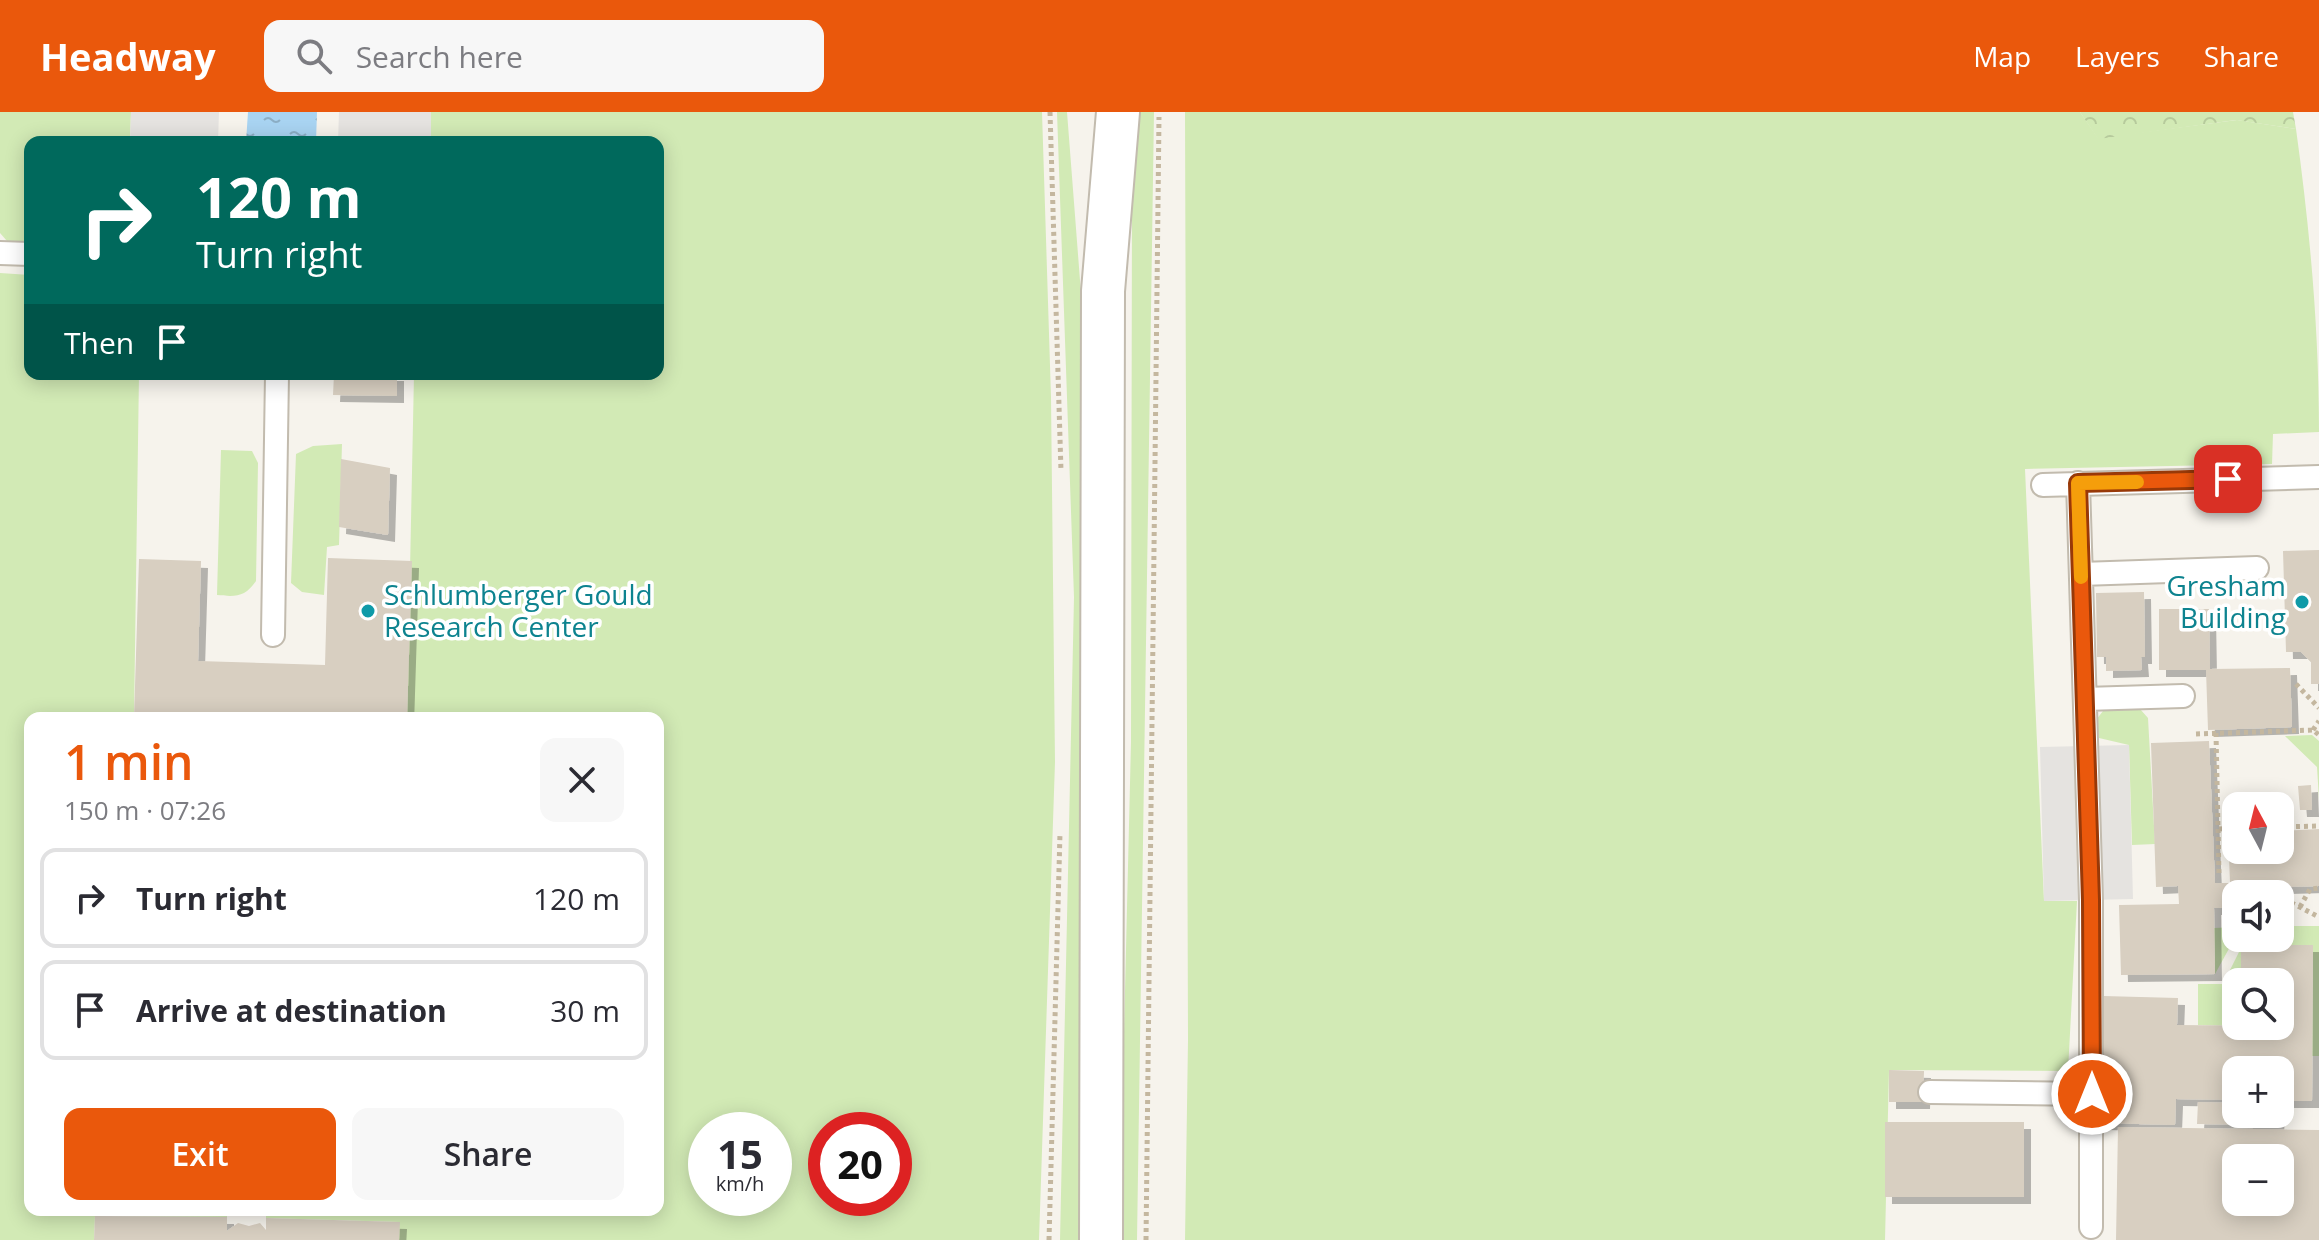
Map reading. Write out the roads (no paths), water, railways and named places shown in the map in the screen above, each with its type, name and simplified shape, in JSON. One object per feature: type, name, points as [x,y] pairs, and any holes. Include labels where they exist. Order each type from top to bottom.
[{"type":"street","points":[[1088,112],[1103,291]]},
{"type":"street","points":[[1101,1240],[1103,291],[1118,112]]},
{"type":"lane","points":[[0,253],[24,254]]},
{"type":"lane","points":[[273,635],[277,380]]},
{"type":"lane","points":[[2043,485],[2319,477]]},
{"type":"lane","points":[[2078,483],[2091,900],[2091,1227]]},
{"type":"lane","points":[[2081,574],[2257,568]]},
{"type":"lane","points":[[2085,699],[2183,696]]},
{"type":"lane","points":[[1930,1092],[2092,1094]]},
{"type":"water","points":[[248,112],[317,112],[316,136],[246,136]]},
{"type":"place","name":"Gresham Building","points":[[2302,602]]},
{"type":"place","name":"Schlumberger Gould Research Center","points":[[368,611]]}]
